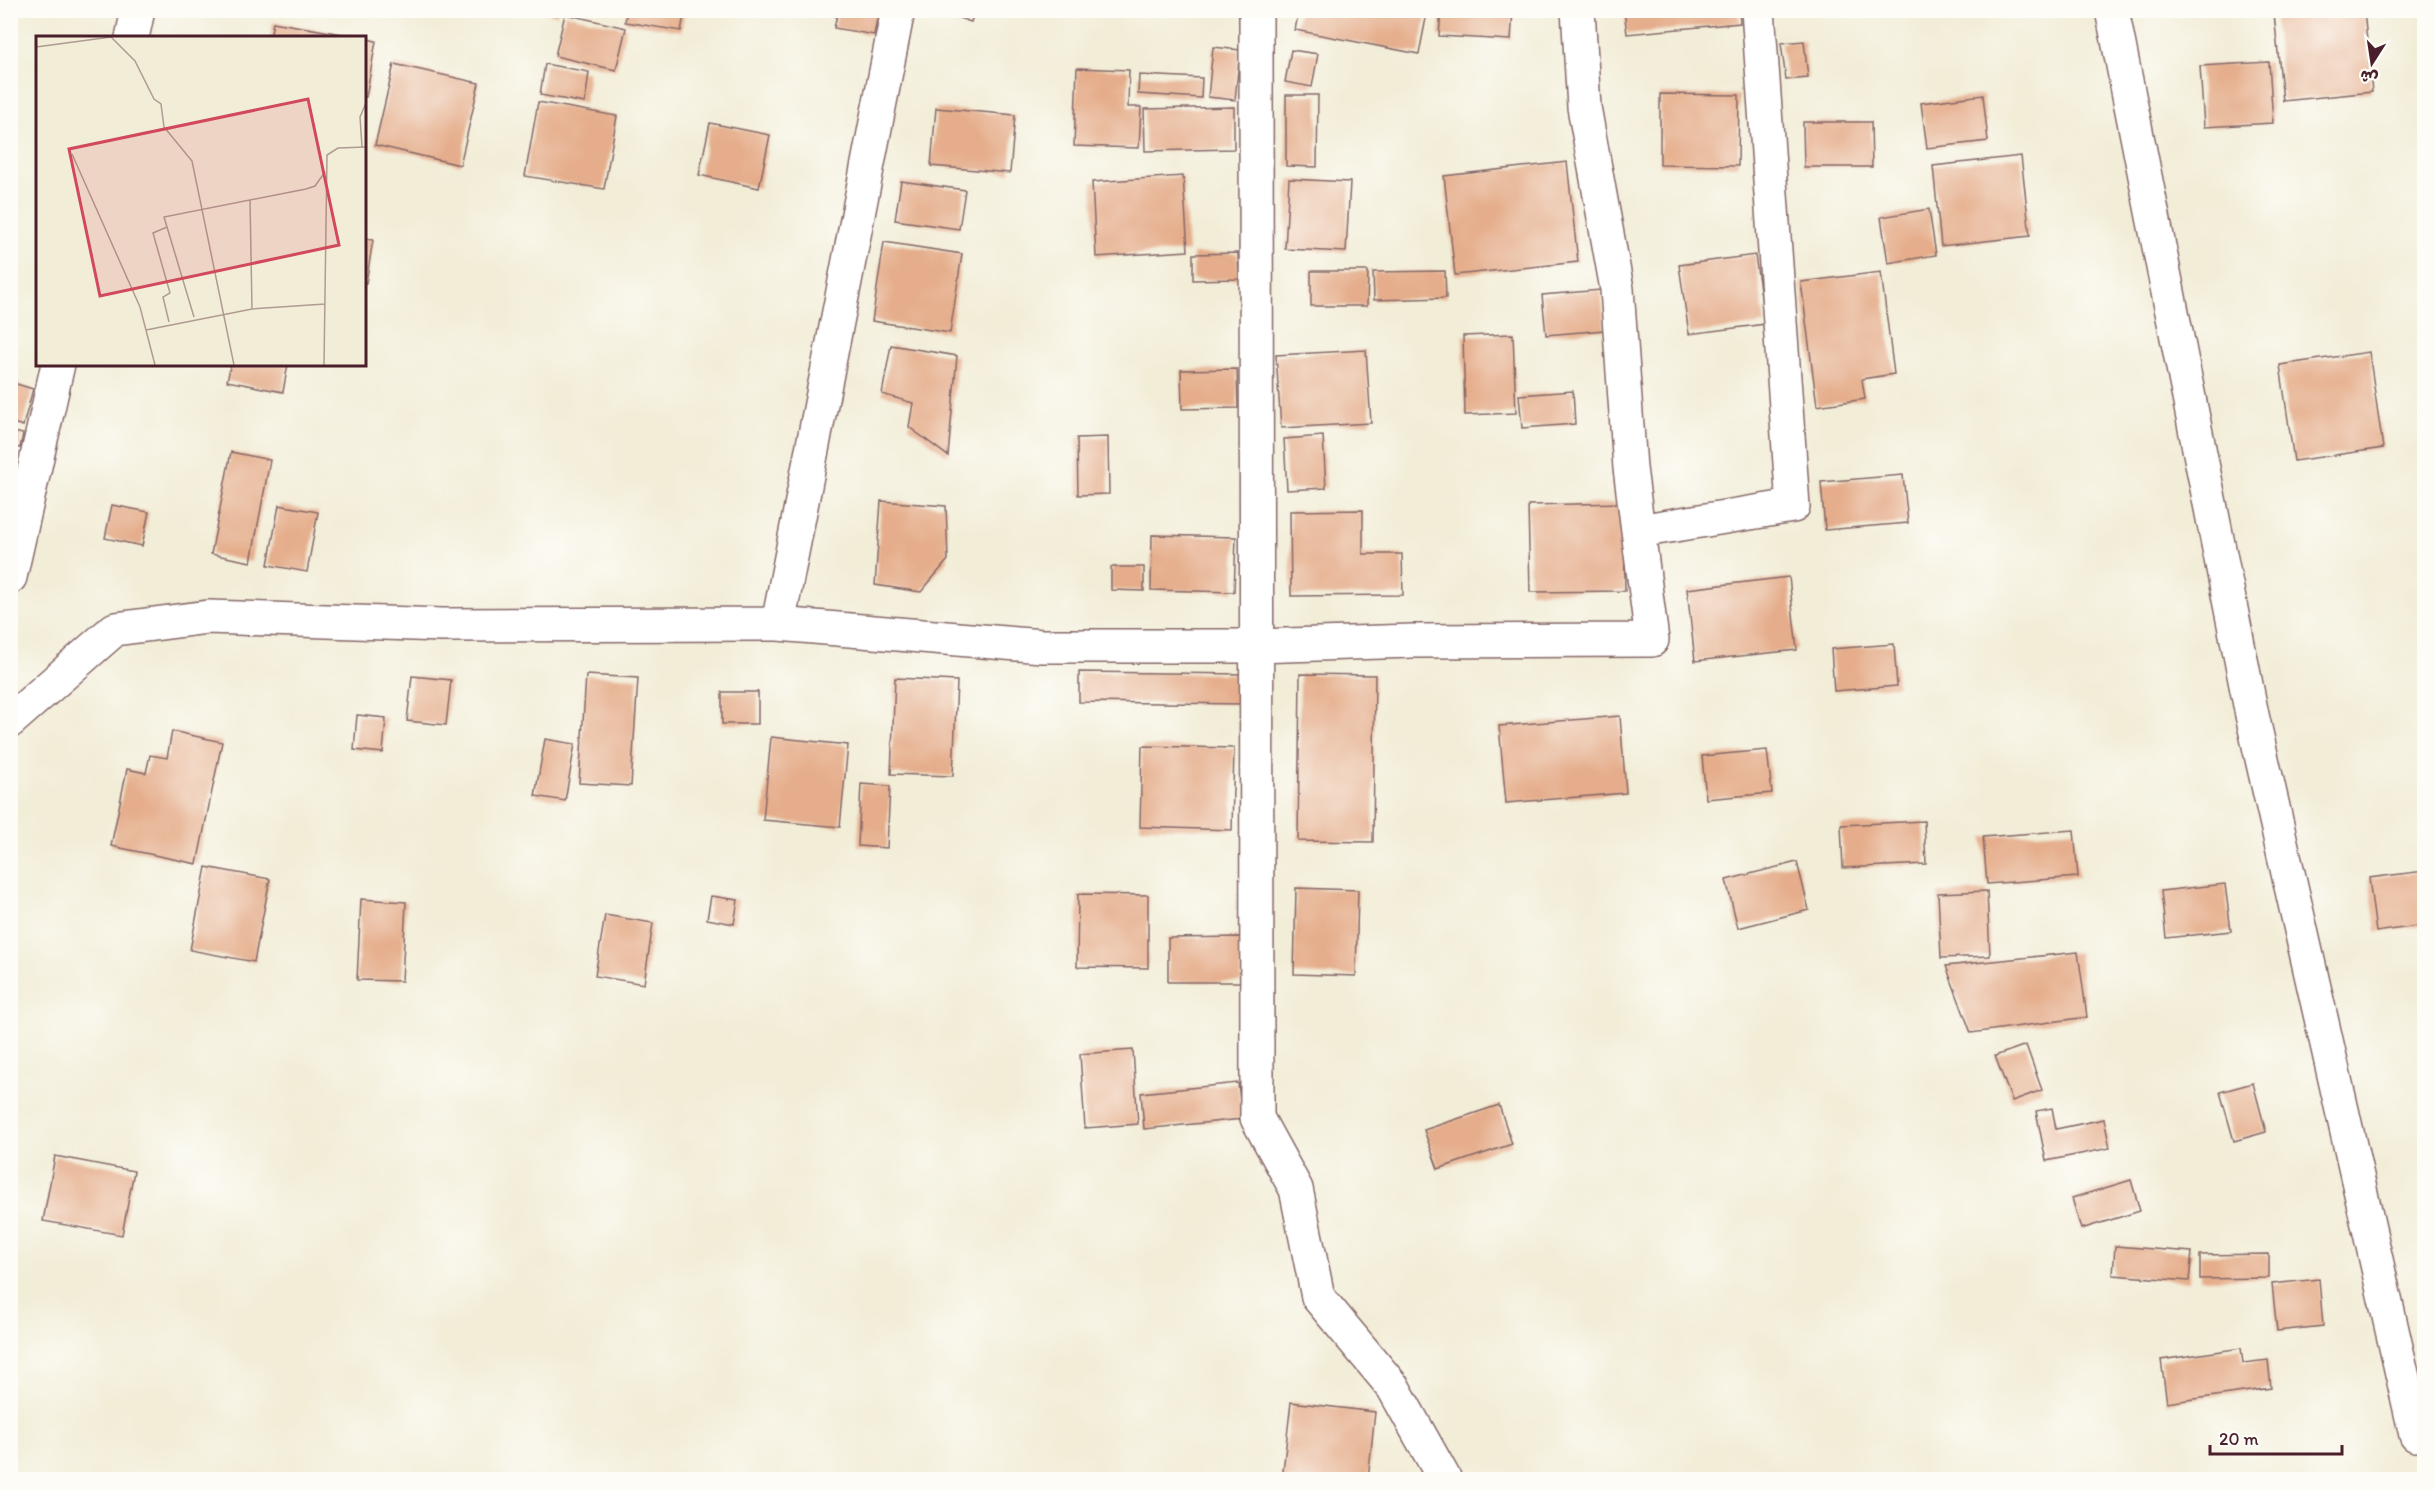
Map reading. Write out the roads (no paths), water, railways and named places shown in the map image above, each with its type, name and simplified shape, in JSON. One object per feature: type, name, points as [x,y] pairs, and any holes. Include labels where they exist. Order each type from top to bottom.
[{"type":"street","points":[[132,36],[138,10]]},
{"type":"street","points":[[778,624],[898,10]]},
{"type":"street","points":[[1256,10],[1257,1118],[1296,1189],[1318,1297],[1393,1387],[1445,1479]]},
{"type":"street","points":[[10,722],[115,630],[208,616],[442,625],[778,624],[1042,646],[1256,646],[1413,641],[1652,640],[1630,468],[1617,289],[1584,107],[1578,10]]},
{"type":"street","points":[[1638,531],[1793,506],[1758,10]]},
{"type":"street","points":[[2112,10],[2252,715],[2416,1435]]},
{"type":"street","points":[[10,578],[58,366]]}]
